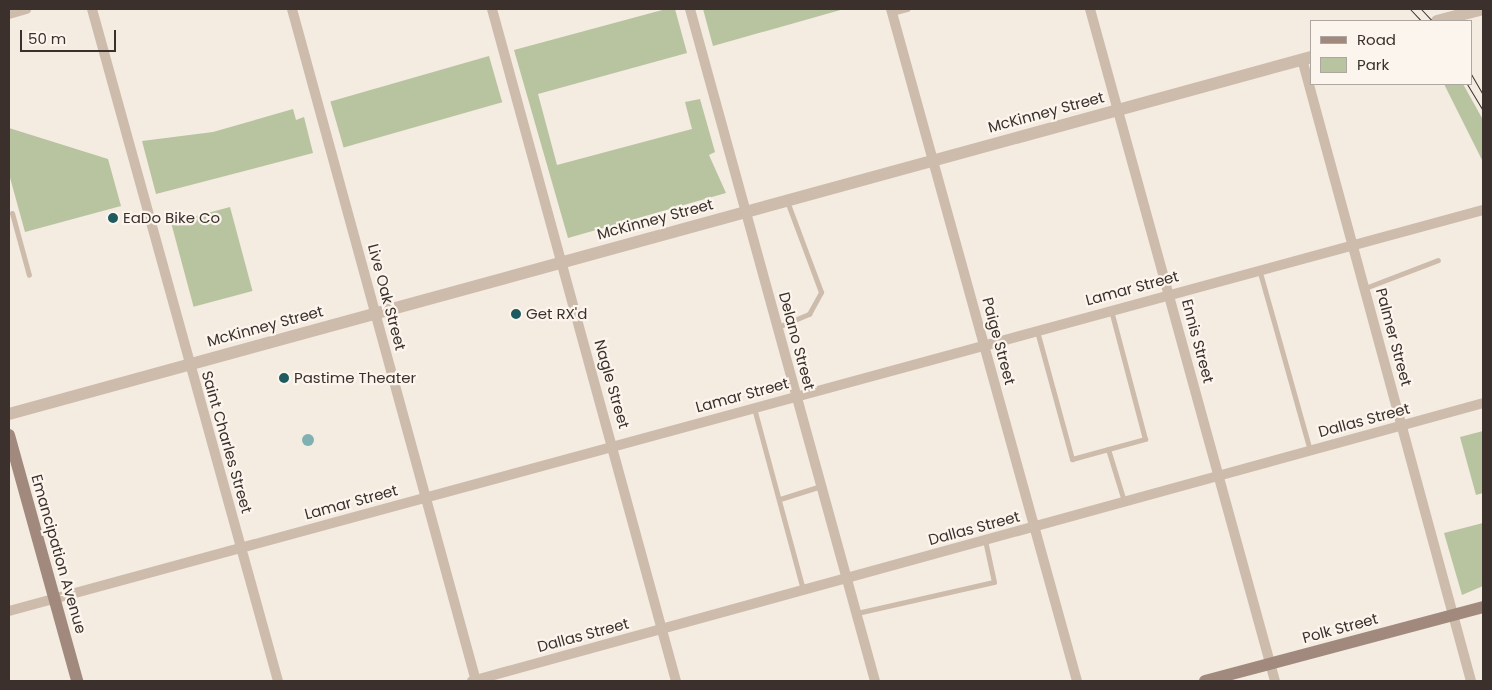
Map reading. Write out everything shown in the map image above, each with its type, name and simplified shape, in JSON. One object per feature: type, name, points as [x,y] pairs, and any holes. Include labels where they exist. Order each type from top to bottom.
[{"type":"main road","name":"Emancipation Avenue","points":[[9,435],[56,598],[77,681]]},
{"type":"main road","name":"Polk Street","points":[[1205,681],[1483,607]]},
{"type":"street","points":[[9,14],[26,9]]},
{"type":"street","name":"Saint Charles Street","points":[[92,9],[278,681]]},
{"type":"street","name":"Live Oak Street","points":[[292,9],[475,681]]},
{"type":"street","name":"Nagle Street","points":[[492,9],[614,446],[676,681]]},
{"type":"street","name":"Delano Street","points":[[690,9],[875,681]]},
{"type":"street","name":"Ennis Street","points":[[1090,9],[1275,681]]},
{"type":"street","points":[[1441,20],[1483,9]]},
{"type":"street","name":"Paige Street","points":[[892,11],[1077,681]]},
{"type":"street","name":"McKinney Street","points":[[9,414],[1306,58]]},
{"type":"street","name":"Palmer Street","points":[[1306,58],[1310,73]]},
{"type":"street","name":"Palmer Street","points":[[1313,85],[1365,288],[1471,681]]},
{"type":"street","name":"Lamar Street","points":[[9,611],[1111,309],[1483,210]]},
{"type":"street","name":"Dallas Street","points":[[475,681],[1483,403]]},
{"type":"lane","points":[[892,11],[907,9]]},
{"type":"lane","points":[[778,327],[809,314],[821,292],[786,200]]},
{"type":"lane","points":[[10,214],[29,275]]},
{"type":"lane","points":[[1365,288],[1438,260]]},
{"type":"lane","points":[[1259,269],[1310,451]]},
{"type":"lane","points":[[1036,330],[1072,459],[1145,439],[1111,309]]},
{"type":"lane","points":[[754,407],[803,590]]},
{"type":"lane","points":[[1108,449],[1125,502]]},
{"type":"lane","points":[[780,499],[822,486]]},
{"type":"lane","points":[[857,613],[994,582],[985,540]]},
{"type":"green space","points":[[666,9],[675,9],[687,53],[538,94],[557,165],[692,129],[685,102],[700,99],[715,152],[709,155],[726,193],[568,238],[514,50]]},
{"type":"green space","points":[[703,9],[844,9],[713,46]]},
{"type":"green space","points":[[489,56],[502,102],[344,148],[330,101]]},
{"type":"green space","points":[[1444,85],[1464,85],[1482,118],[1483,162]]},
{"type":"green space","points":[[293,109],[296,120],[304,117],[313,153],[156,194],[142,141],[213,132]]},
{"type":"green space","points":[[9,128],[108,159],[121,206],[25,232],[9,174]]},
{"type":"green space","points":[[230,207],[253,291],[194,307],[171,223]]},
{"type":"green space","points":[[1483,431],[1483,493],[1476,495],[1460,437]]},
{"type":"green space","points":[[1483,523],[1483,586],[1462,595],[1444,533]]},
{"type":"water","points":[[308,434],[314,440],[308,446],[302,440]]},
{"type":"tram line","points":[[1410,9],[1420,20]]},
{"type":"tram line","points":[[1421,9],[1431,20]]},
{"type":"tram line","points":[[1472,76],[1483,95]]},
{"type":"tram line","points":[[1468,85],[1483,111]]},
{"type":"place","name":"EaDo Bike Co","points":[[113,218]]},
{"type":"place","name":"Get RX'd","points":[[516,314]]},
{"type":"place","name":"Pastime Theater","points":[[284,378]]}]
